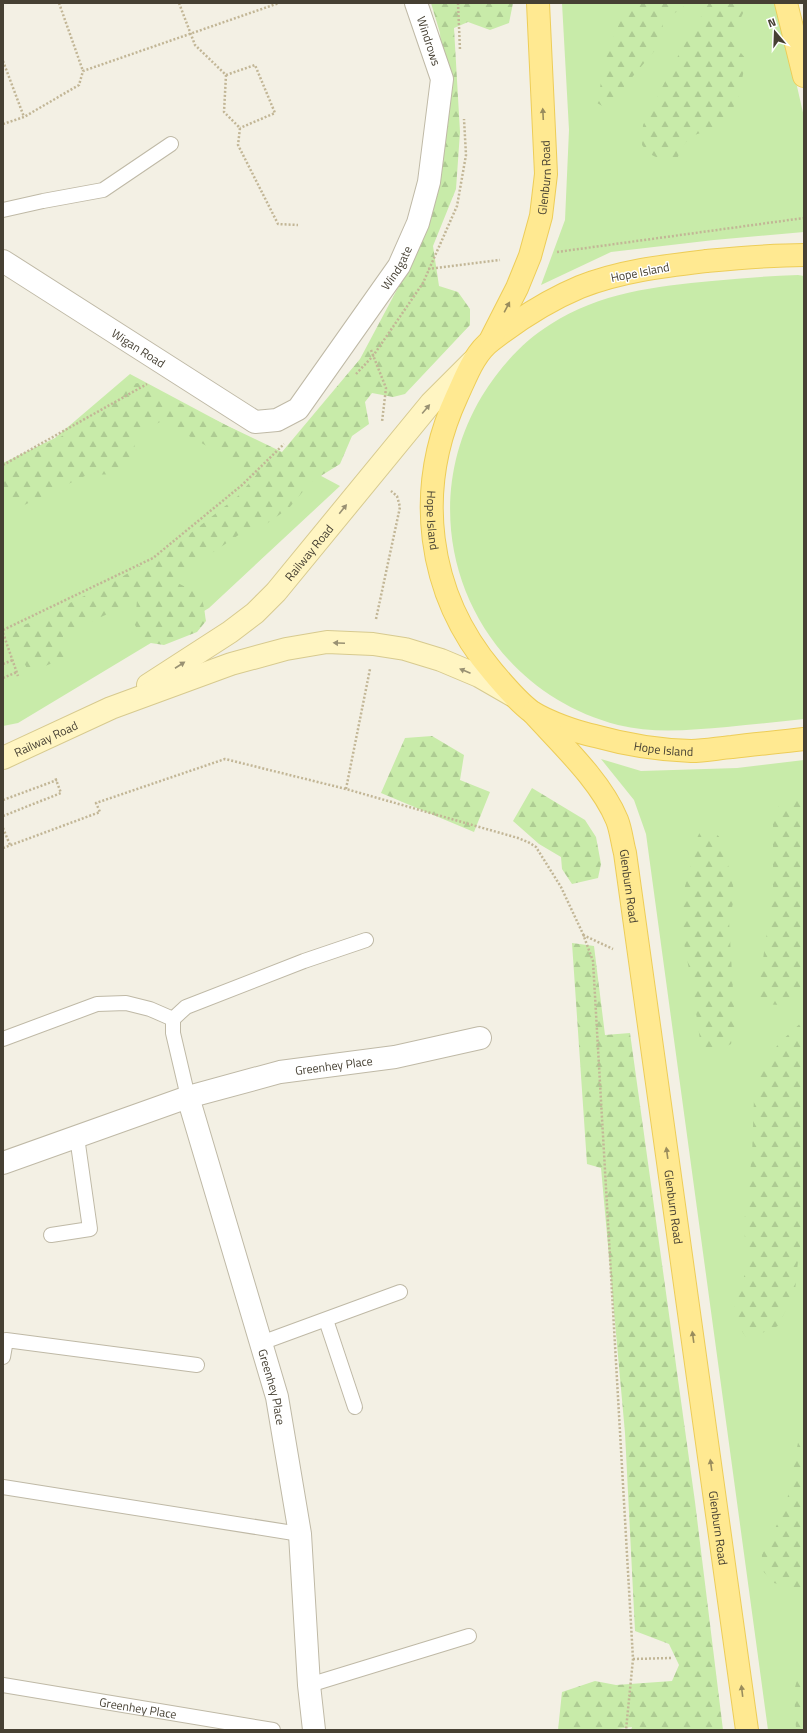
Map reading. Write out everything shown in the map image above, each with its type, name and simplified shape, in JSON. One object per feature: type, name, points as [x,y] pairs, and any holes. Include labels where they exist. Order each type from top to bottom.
[{"type":"main road","name":"Glenburn Road","points":[[489,342],[517,288],[530,256],[541,216],[546,174],[538,3]]},
{"type":"main road","points":[[786,3],[804,76]]},
{"type":"main road","name":"Hope Island","points":[[804,255],[754,256],[684,263],[620,274],[579,287],[535,310],[489,342],[474,360],[453,405],[438,450],[431,498],[433,542],[443,584],[458,621],[483,661],[512,695],[534,713],[577,732],[616,742],[654,749],[694,751],[804,739]]},
{"type":"main road","name":"Railway Road","points":[[111,708],[230,632],[255,613],[276,592],[431,403],[474,360]]},
{"type":"main road","name":"Railway Road","points":[[3,758],[111,708],[231,664],[286,649],[327,642],[373,644],[405,649],[441,660],[479,676],[512,695]]},
{"type":"main road","name":"Glenburn Road","points":[[534,713],[571,754],[605,796],[617,821],[625,853],[747,1730]]},
{"type":"street","name":"Windrows","points":[[416,3],[442,79]]},
{"type":"street","name":"Windgate","points":[[277,420],[298,409],[399,266],[418,223],[429,182],[442,79]]},
{"type":"street","name":"Wigan Road","points":[[3,261],[255,422],[277,420]]},
{"type":"street","name":"Greenhey Place","points":[[3,1163],[188,1097],[280,1072],[395,1057],[480,1038]]},
{"type":"street","name":"Greenhey Place","points":[[188,1097],[277,1397],[300,1534],[309,1685],[314,1730]]},
{"type":"lane","points":[[3,210],[103,190],[171,144]]},
{"type":"lane","points":[[173,1019],[186,1007],[304,961],[366,940]]},
{"type":"lane","points":[[3,1039],[97,1004],[126,1003],[150,1009],[173,1019]]},
{"type":"lane","points":[[173,1019],[174,1039],[188,1097]]},
{"type":"lane","points":[[50,1235],[90,1229],[77,1137]]},
{"type":"lane","points":[[261,1343],[400,1292]]},
{"type":"lane","points":[[326,1320],[355,1407]]},
{"type":"lane","points":[[3,1357],[6,1340],[196,1365]]},
{"type":"lane","points":[[3,1487],[300,1534]]},
{"type":"lane","points":[[309,1685],[470,1636]]},
{"type":"lane","name":"Greenhey Place","points":[[3,1685],[273,1730]]},
{"type":"path","points":[[3,124],[24,117],[80,85],[83,71],[58,3]]},
{"type":"path","points":[[180,3],[195,45],[226,75],[224,112],[240,128]]},
{"type":"path","points":[[83,71],[279,3]]},
{"type":"path","points":[[3,61],[24,117]]},
{"type":"path","points":[[226,75],[255,65],[275,113],[240,128]]},
{"type":"path","points":[[240,128],[238,145],[278,224],[298,225]]},
{"type":"path","points":[[399,266],[429,269],[804,218]]},
{"type":"path","points":[[351,378],[373,356],[423,283],[429,269]]},
{"type":"path","points":[[359,321],[386,388],[382,424]]},
{"type":"path","points":[[3,465],[172,370]]},
{"type":"path","points":[[3,630],[153,558],[242,485],[285,443]]},
{"type":"path","points":[[346,788],[373,644],[376,620],[400,507],[397,496],[372,474]]},
{"type":"path","points":[[3,633],[18,674],[3,678]]},
{"type":"path","points":[[3,664],[13,660]]},
{"type":"path","points":[[3,848],[100,812],[96,803],[225,759],[346,788],[528,842],[536,847],[562,887],[583,934],[592,961],[633,1659],[626,1730]]},
{"type":"path","points":[[3,816],[61,793],[55,776]]},
{"type":"path","points":[[3,800],[56,780]]},
{"type":"path","points":[[3,828],[10,845]]},
{"type":"path","points":[[633,1659],[671,1658]]},
{"type":"green space","points":[[431,3],[513,3],[509,23],[490,30],[468,22],[454,28],[460,132],[456,189],[433,246],[439,286],[458,292],[470,309],[470,325],[405,394],[393,397],[372,393],[365,402],[369,424],[352,436],[340,464],[311,482],[289,508],[262,527],[243,532],[172,580],[193,590],[200,596],[203,602],[206,621],[197,632],[164,645],[144,642],[135,625],[137,600],[63,635],[64,658],[29,673],[10,632],[115,581],[178,543],[238,496],[257,474],[162,421],[134,435],[135,458],[118,474],[87,475],[18,508],[3,491],[3,475],[13,462],[96,418],[131,384],[138,383],[282,452],[360,359],[401,282],[445,120],[440,33]]},
{"type":"green space","points":[[562,3],[778,3],[804,117],[804,232],[714,240],[611,252],[541,285],[565,220],[569,130]]},
{"type":"green space","points":[[628,3],[684,3],[684,8],[663,19],[662,42],[606,108],[597,103],[607,52]]},
{"type":"green space","points":[[709,3],[748,3],[730,40],[746,59],[738,100],[719,129],[693,136],[685,143],[678,157],[661,158],[654,156],[642,145],[643,125],[679,54]]},
{"type":"green space","points":[[804,276],[804,719],[686,730],[645,730],[618,725],[568,705],[525,676],[491,638],[467,595],[453,547],[451,496],[460,445],[482,396],[496,375],[521,347],[551,324],[569,313],[589,305],[628,293],[670,285],[744,278]]},
{"type":"green space","points":[[130,374],[340,486],[209,608],[18,723],[3,726],[3,463],[55,438]]},
{"type":"green space","points":[[432,736],[464,755],[460,780],[490,792],[474,832],[381,793],[405,738]]},
{"type":"green space","points":[[601,759],[641,771],[737,768],[804,760],[804,1730],[768,1730],[646,834],[634,800]]},
{"type":"green space","points":[[532,788],[585,820],[596,837],[601,864],[598,878],[572,884],[562,869],[561,857],[539,844],[513,821]]},
{"type":"green space","points":[[794,796],[804,796],[804,980],[793,1000],[789,1003],[779,1005],[761,1003],[758,992],[773,893],[773,818],[780,803]]},
{"type":"green space","points":[[713,830],[722,840],[735,894],[729,921],[735,1025],[731,1044],[714,1052],[701,1047],[692,985],[682,933],[681,899],[690,870],[691,850],[700,832]]},
{"type":"green space","points":[[572,943],[594,946],[605,1035],[630,1033],[695,1502],[723,1730],[631,1730],[632,1727],[609,1730],[558,1730],[562,1692],[595,1681],[616,1685],[672,1681],[679,1665],[669,1644],[635,1631],[625,1433],[601,1168],[587,1164]]},
{"type":"green space","points":[[804,1020],[804,1231],[799,1251],[795,1291],[778,1326],[760,1334],[746,1337],[737,1324],[734,1302],[747,1269],[744,1224],[752,1155],[754,1098],[763,1066],[779,1043]]},
{"type":"green space","points":[[804,1411],[804,1590],[774,1583],[761,1569],[762,1555],[786,1506]]},
{"type":"green space","points":[[804,1675],[804,1730],[796,1730],[794,1691],[797,1680]]}]
